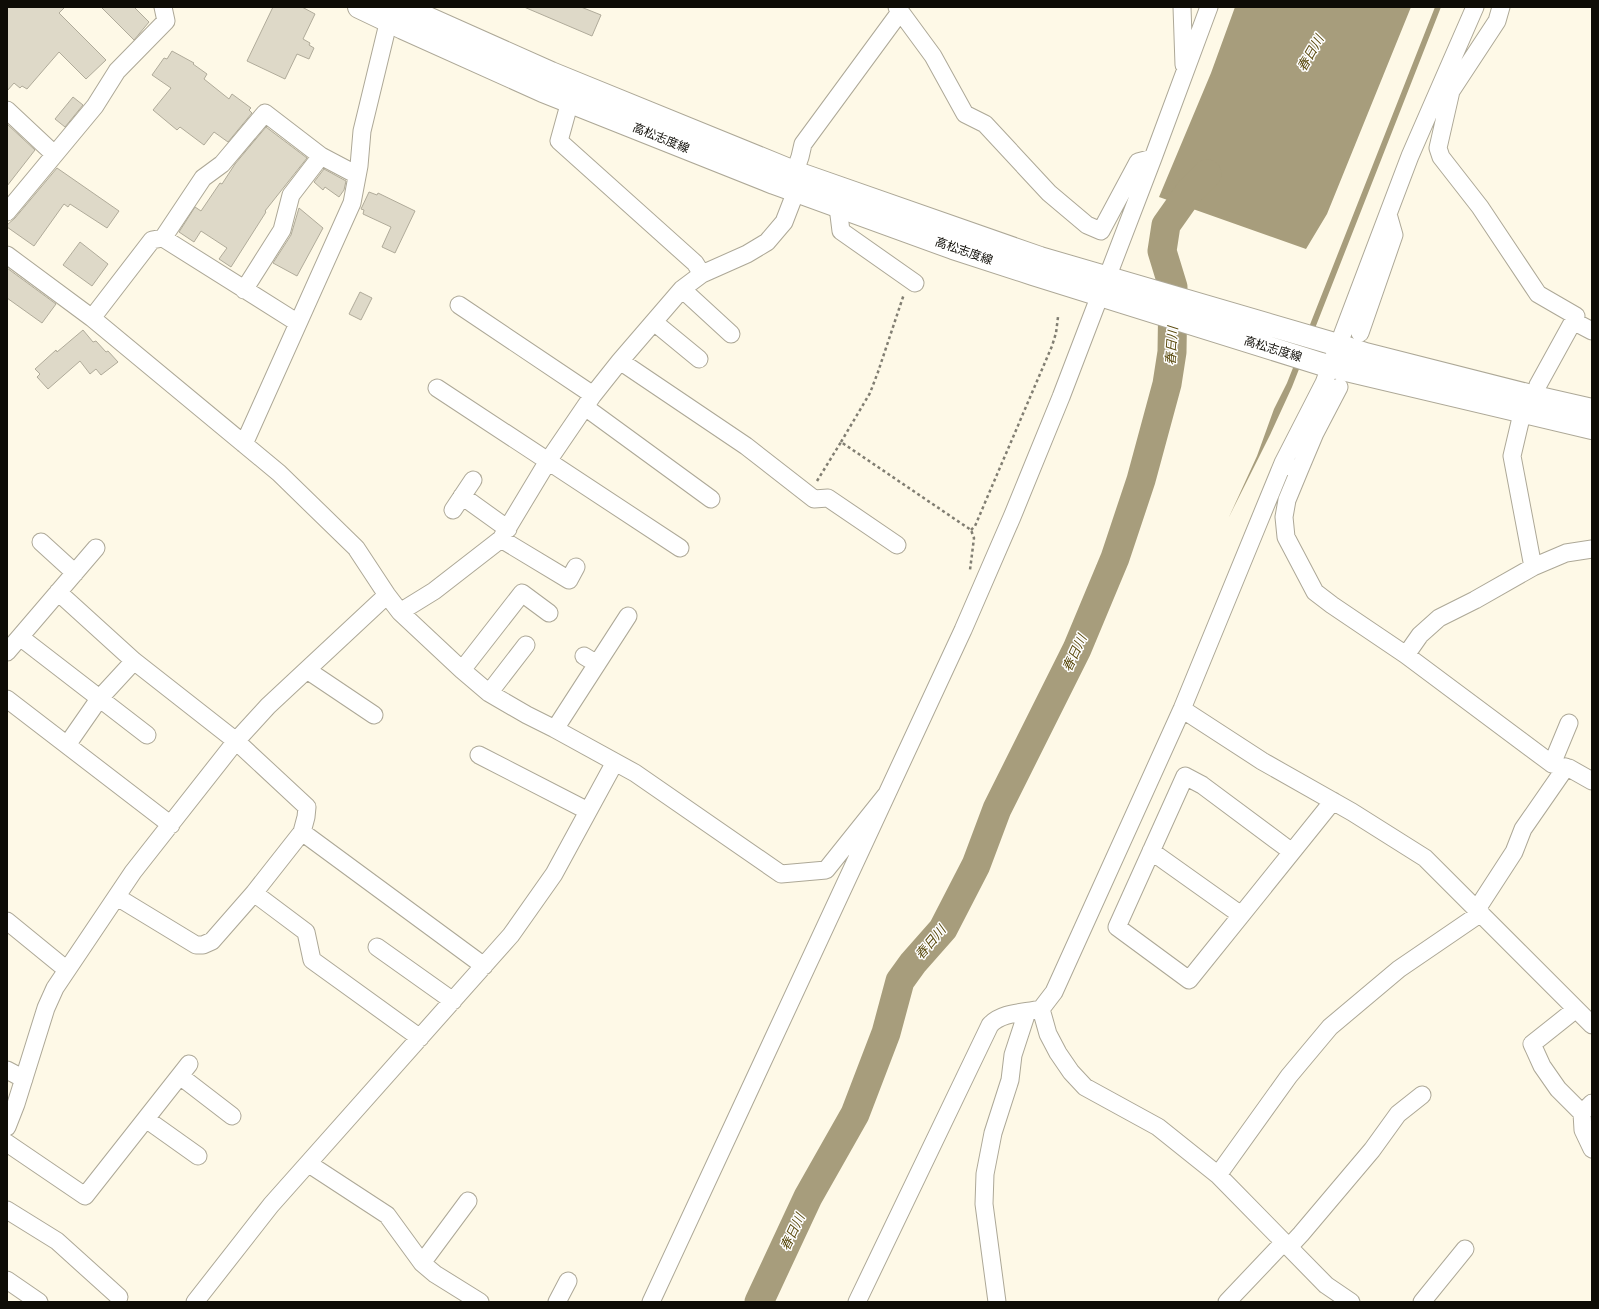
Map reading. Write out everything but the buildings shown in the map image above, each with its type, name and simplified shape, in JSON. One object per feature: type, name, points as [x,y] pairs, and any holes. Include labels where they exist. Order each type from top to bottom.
[{"type":"main road","name":"高松志度線","points":[[359,7],[395,12],[551,73],[795,181],[1040,258],[1109,287],[1326,365],[1530,405],[1592,410]]},
{"type":"main road","name":"高松志度線","points":[[795,181],[838,207],[953,248],[1333,343],[1530,405],[1592,428]]},
{"type":"street","points":[[7,212],[95,106],[116,71],[166,21],[163,7]]},
{"type":"street","points":[[1182,7],[1184,74]]},
{"type":"street","points":[[651,1302],[963,630],[1012,517],[1061,397],[1109,287],[1153,158],[1209,7]]},
{"type":"street","points":[[997,1302],[984,1204],[985,1174],[993,1133],[1010,1080],[1013,1055],[1034,1011],[1054,992],[1182,709],[1283,463],[1324,383],[1326,365],[1333,343],[1388,214],[1410,156],[1445,89],[1475,7]]},
{"type":"street","points":[[1501,7],[1497,21],[1445,89],[1438,148],[1441,157],[1480,207],[1538,294],[1576,316],[1538,385],[1530,405],[1520,422],[1512,456],[1533,567]]},
{"type":"street","points":[[400,612],[434,591],[505,534],[548,461],[589,400],[620,361],[682,289],[702,274],[747,254],[767,242],[784,222],[803,144],[898,9],[933,56],[965,114],[984,124],[1049,193],[1087,224],[1101,231],[1138,162],[1153,158]]},
{"type":"street","points":[[244,444],[352,203],[362,131],[395,12]]},
{"type":"street","points":[[7,110],[54,154]]},
{"type":"street","points":[[567,112],[558,141],[695,262],[702,274]]},
{"type":"street","points":[[163,238],[203,178],[222,164],[265,113],[320,156],[357,175]]},
{"type":"street","points":[[244,290],[282,230],[291,195],[320,156]]},
{"type":"street","points":[[838,207],[841,231],[912,281]]},
{"type":"street","points":[[1360,333],[1394,235],[1388,214]]},
{"type":"street","points":[[92,318],[152,240],[163,238],[298,323]]},
{"type":"street","points":[[7,255],[92,318],[279,473],[356,548],[400,612],[489,693],[635,773],[781,874],[826,870],[886,795]]},
{"type":"street","points":[[682,289],[730,334]]},
{"type":"street","points":[[459,305],[589,400],[711,499]]},
{"type":"street","points":[[1573,321],[1592,331]]},
{"type":"street","points":[[654,322],[699,359]]},
{"type":"street","points":[[620,361],[746,446],[814,499],[828,498],[897,545]]},
{"type":"street","points":[[1339,387],[1315,433],[1287,500],[1284,517],[1286,538],[1315,592],[1406,655],[1559,765],[1569,768],[1592,781]]},
{"type":"street","points":[[437,388],[680,548]]},
{"type":"street","points":[[1283,463],[1299,471]]},
{"type":"street","points":[[453,510],[473,480]]},
{"type":"street","points":[[462,496],[505,534],[569,580],[576,567]]},
{"type":"street","points":[[41,542],[75,572]]},
{"type":"street","points":[[7,652],[96,548]]},
{"type":"street","points":[[1406,655],[1420,635],[1439,618],[1475,600],[1533,567],[1566,553],[1592,549]]},
{"type":"street","points":[[58,592],[134,661],[236,741],[307,807],[302,832],[254,893],[212,941],[203,945],[196,945],[117,897]]},
{"type":"street","points":[[462,670],[522,593],[549,613]]},
{"type":"street","points":[[7,1127],[24,1079],[46,1008],[55,988],[133,872],[236,741],[268,706],[387,595]]},
{"type":"street","points":[[556,729],[590,660],[628,616]]},
{"type":"street","points":[[20,637],[147,735]]},
{"type":"street","points":[[489,693],[526,646]]},
{"type":"street","points":[[67,745],[99,698],[134,661]]},
{"type":"street","points":[[307,670],[374,715]]},
{"type":"street","points":[[7,699],[171,825]]},
{"type":"street","points":[[1182,709],[1262,761],[1333,801],[1425,858],[1592,1025]]},
{"type":"street","points":[[1218,1175],[1289,1076],[1330,1027],[1399,969],[1479,911],[1514,852],[1523,829],[1559,765],[1569,723]]},
{"type":"street","points":[[478,755],[588,810]]},
{"type":"street","points":[[195,1302],[271,1205],[511,935],[554,874],[615,762]]},
{"type":"street","points":[[1292,852],[1202,785],[1185,776],[1117,927],[1189,980],[1241,915],[1292,852],[1333,801]]},
{"type":"street","points":[[302,832],[484,966]]},
{"type":"street","points":[[1151,851],[1241,915]]},
{"type":"street","points":[[254,893],[306,932],[312,960],[420,1038]]},
{"type":"street","points":[[7,921],[67,970]]},
{"type":"street","points":[[377,947],[453,1001]]},
{"type":"street","points":[[1576,1009],[1532,1044],[1542,1066],[1558,1089],[1587,1108],[1583,1130],[1592,1149]]},
{"type":"street","points":[[1034,1011],[1058,1054],[1071,1072],[1085,1087],[1158,1127],[1218,1175],[1326,1284],[1351,1302]]},
{"type":"street","points":[[857,1302],[990,1025],[995,1019],[1003,1016],[1034,1011]]},
{"type":"street","points":[[7,1070],[24,1079]]},
{"type":"street","points":[[7,1143],[85,1196],[184,1070],[232,1116]]},
{"type":"street","points":[[1227,1302],[1286,1245],[1302,1234],[1372,1150],[1398,1114],[1422,1095]]},
{"type":"street","points":[[146,1119],[198,1156]]},
{"type":"street","points":[[309,1164],[387,1215],[422,1263],[435,1274],[480,1302]]},
{"type":"street","points":[[422,1263],[468,1201]]},
{"type":"street","points":[[7,1210],[56,1241],[119,1297]]},
{"type":"street","points":[[1424,1301],[1465,1249]]},
{"type":"street","points":[[7,1280],[39,1302]]},
{"type":"street","points":[[557,1302],[568,1281]]},
{"type":"path","points":[[808,494],[870,393],[912,281]]},
{"type":"path","points":[[971,530],[975,526],[1052,346],[1056,333],[1058,316]]},
{"type":"path","points":[[841,442],[971,530],[974,538],[970,573]]},
{"type":"water","points":[[1235,7],[1411,7],[1327,214],[1306,249],[1159,197],[1211,73]]},
{"type":"water","points":[[1435,7],[1441,7],[1292,387],[1229,517],[1257,456],[1274,409],[1287,383]]},
{"type":"waterway","name":"春日川","points":[[759,1302],[808,1197],[855,1114],[886,1033],[900,981],[913,963],[943,929],[976,865],[997,809],[1077,649],[1115,558],[1141,480],[1167,384],[1172,352],[1173,287],[1162,251],[1166,225],[1190,191],[1207,174]]}]
